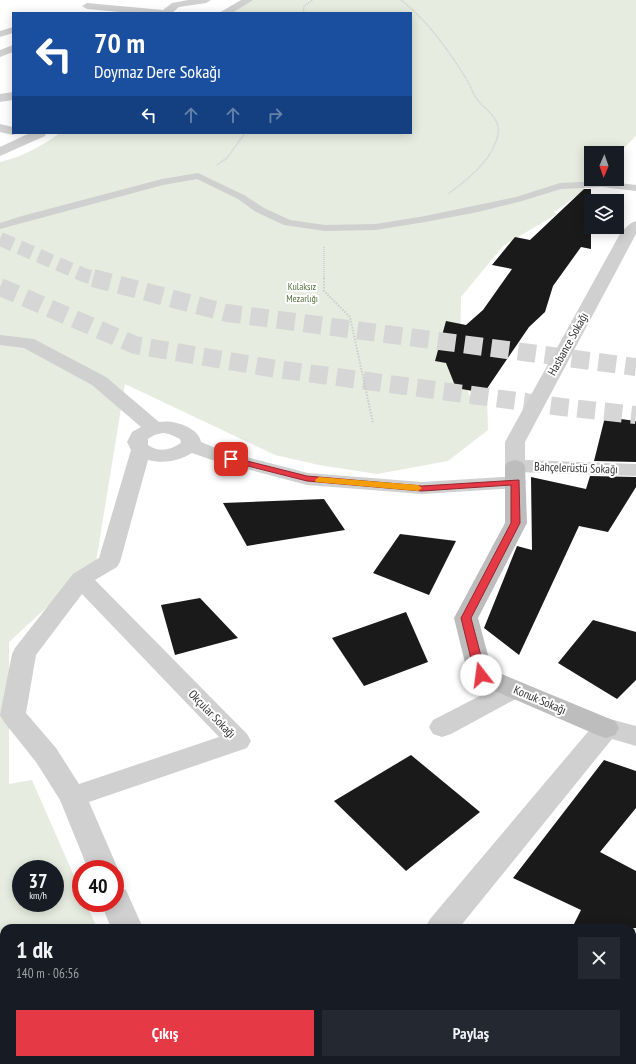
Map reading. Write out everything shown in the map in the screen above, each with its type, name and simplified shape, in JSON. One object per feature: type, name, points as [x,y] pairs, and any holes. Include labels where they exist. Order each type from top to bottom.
[{"type":"street","points":[[78,12],[96,0]]},
{"type":"street","points":[[166,12],[176,5],[206,0]]},
{"type":"street","points":[[226,12],[248,0]]},
{"type":"street","points":[[87,6],[154,12]]},
{"type":"street","points":[[0,27],[12,30]]},
{"type":"street","points":[[0,34],[12,30]]},
{"type":"street","points":[[0,54],[12,48]]},
{"type":"street","points":[[0,98],[12,96]]},
{"type":"street","points":[[0,128],[12,132]]},
{"type":"street","points":[[0,152],[37,135]]},
{"type":"street","name":"Hasbance Sokağı","points":[[516,474],[515,442],[629,232],[636,226]]},
{"type":"street","points":[[0,340],[28,343],[99,381],[154,428]]},
{"type":"street","points":[[172,427],[184,431],[189,435],[190,440],[188,445],[178,453],[169,455],[147,454],[137,446],[136,441],[139,436],[154,428],[172,427]]},
{"type":"street","name":"Bahçelerüstü Sokağı","points":[[188,445],[216,456],[307,479],[422,488],[516,474],[636,470]]},
{"type":"street","points":[[99,860],[73,797],[46,755],[13,715],[24,654],[81,579],[109,562],[141,450]]},
{"type":"street","name":"Konuk Sokağı","points":[[516,474],[516,523],[466,618],[481,675],[606,728]]},
{"type":"street","name":"Okçular Sokağı","points":[[73,797],[238,740],[81,579]]},
{"type":"street","points":[[442,728],[514,689]]},
{"type":"street","points":[[444,924],[606,728],[636,736]]},
{"type":"street","points":[[120,912],[125,924]]},
{"type":"lane","points":[[0,226],[154,184],[198,176],[241,197],[260,210],[288,223],[325,228],[376,227],[425,219],[478,209],[519,199],[560,186],[602,184],[636,188]]},
{"type":"path","points":[[303,12],[304,6],[313,0]]},
{"type":"path","points":[[401,0],[416,11],[444,43],[451,58],[469,83],[476,98],[496,117],[498,133],[491,152],[484,165],[467,180],[423,211],[425,219]]},
{"type":"path","points":[[198,176],[227,158],[244,134]]},
{"type":"path","points":[[325,228],[324,291],[350,317],[373,423]]},
{"type":"green space","name":"Kulaksız Mezarlığı","points":[[251,0],[636,0],[636,136],[624,148],[624,146],[584,146],[584,186],[586,186],[578,195],[554,212],[557,214],[503,246],[461,297],[460,353],[469,395],[487,399],[488,430],[448,461],[377,474],[319,465],[275,455],[125,384],[96,562],[9,642],[9,784],[32,780],[72,871],[72,912],[90,912],[95,924],[0,924],[0,162],[32,150],[58,134],[412,134],[412,12],[230,12]]},
{"type":"building","points":[[584,189],[591,189],[591,194],[584,194],[584,234],[591,234],[591,249],[581,247],[553,286],[545,312],[529,327],[484,393],[456,388],[446,363],[435,361],[446,321],[466,325],[483,310],[512,269],[492,265],[515,237],[530,240]]},
{"type":"building","points":[[605,417],[636,421],[636,462],[594,461]]},
{"type":"building","points":[[590,476],[636,477],[636,487],[608,532],[579,526],[519,655],[484,628],[517,546],[532,550],[531,477],[586,489]]},
{"type":"building","points":[[324,499],[345,530],[247,546],[223,503]]},
{"type":"building","points":[[400,534],[456,541],[429,595],[373,573]]},
{"type":"building","points":[[200,598],[238,638],[175,655],[161,605]]},
{"type":"building","points":[[406,612],[428,662],[364,686],[332,638]]},
{"type":"building","points":[[593,620],[636,632],[636,680],[617,699],[558,663]]},
{"type":"building","points":[[411,755],[480,812],[406,871],[334,801]]},
{"type":"building","points":[[604,760],[636,771],[636,808],[600,852],[636,871],[636,924],[574,924],[581,910],[513,878]]},
{"type":"tunnel","points":[[0,239],[84,275],[97,279]]},
{"type":"tunnel","points":[[93,278],[227,313],[636,367]]},
{"type":"tunnel","points":[[0,287],[135,345],[277,369],[562,407],[636,415]]},
{"type":"slow traffic","points":[[319,480],[418,488]]},
{"type":"route","points":[[231,459],[307,479],[422,488],[516,482],[516,523],[466,618],[481,675]]}]
